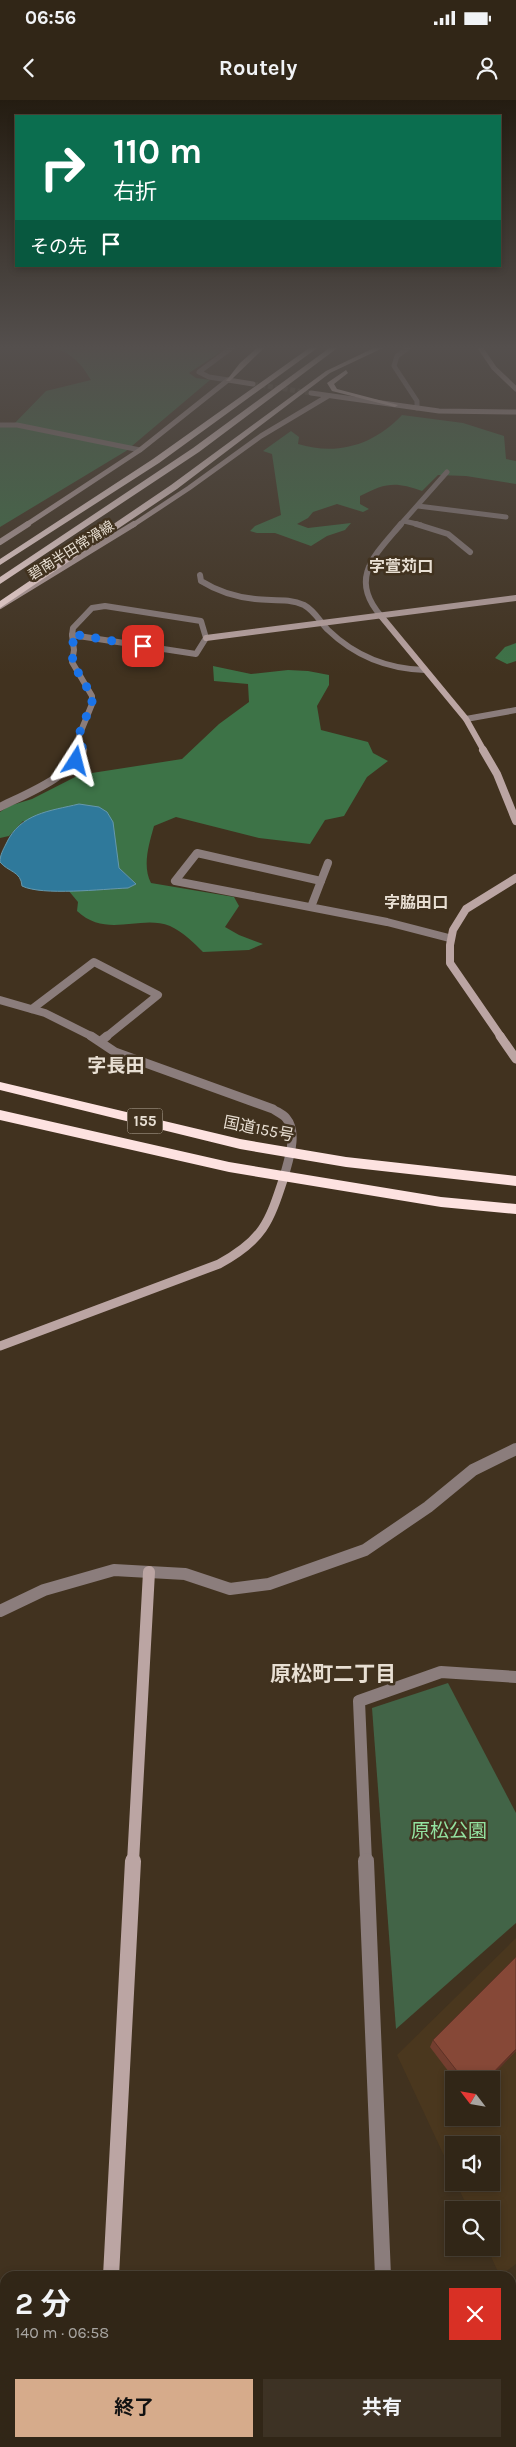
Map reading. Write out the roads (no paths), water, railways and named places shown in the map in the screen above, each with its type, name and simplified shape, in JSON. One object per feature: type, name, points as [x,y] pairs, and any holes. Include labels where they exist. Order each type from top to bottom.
[{"type":"highway","points":[[0,563],[165,456]]},
{"type":"highway","points":[[0,582],[188,456]]},
{"type":"highway","points":[[0,605],[174,487],[216,456]]},
{"type":"highway","name":"国道155号","points":[[0,1086],[240,1144],[415,1171],[516,1182]]},
{"type":"highway","name":"155","points":[[0,1115],[229,1167],[441,1202],[516,1209]]},
{"type":"main road","points":[[0,542],[132,456]]},
{"type":"main road","name":"碧南半田常滑線","points":[[0,605],[99,547],[234,456]]},
{"type":"main road","points":[[206,638],[516,598]]},
{"type":"main road","points":[[381,616],[466,719],[497,774],[516,821]]},
{"type":"main road","points":[[516,878],[472,903],[458,916],[449,938],[450,963],[516,1059]]},
{"type":"main road","points":[[0,1346],[219,1264],[242,1253],[258,1239],[270,1221],[284,1177]]},
{"type":"main road","points":[[111,2271],[149,1572]]},
{"type":"street","points":[[381,616],[368,599],[365,575],[367,566],[447,472]]},
{"type":"street","points":[[418,506],[506,517]]},
{"type":"street","points":[[404,521],[446,532],[457,538],[470,552]]},
{"type":"street","points":[[200,575],[201,581],[210,587],[240,596],[302,604],[309,608],[343,642],[372,660],[415,671],[425,670]]},
{"type":"street","points":[[0,807],[47,783],[76,761],[83,750],[79,736],[92,704],[92,696],[72,662],[74,650],[72,634],[73,628],[92,608],[105,606],[201,621],[206,638],[196,654],[72,634]]},
{"type":"street","points":[[466,719],[516,710]]},
{"type":"street","points":[[321,881],[197,853],[175,881],[387,922],[449,938]]},
{"type":"street","points":[[311,907],[328,864]]},
{"type":"street","points":[[32,1009],[94,962],[158,995],[100,1041]]},
{"type":"street","points":[[0,1000],[32,1009],[100,1041],[115,1052],[273,1109],[286,1118],[291,1128],[290,1153],[284,1177]]},
{"type":"street","points":[[0,1611],[44,1590],[114,1570],[185,1574],[230,1589],[269,1584],[365,1550],[428,1507],[473,1470],[516,1449]]},
{"type":"street","points":[[383,2271],[358,1700],[441,1672],[516,1677]]},
{"type":"water","points":[[79,804],[99,807],[107,812],[113,822],[119,868],[136,884],[128,888],[73,891],[43,891],[22,886],[17,874],[0,862],[2,853],[12,834],[19,826],[37,815]]},
{"type":"district","name":"字萱苅口","points":[[401,566]]},
{"type":"district","name":"字脇田口","points":[[416,902]]},
{"type":"district","name":"字長田","points":[[116,1065]]},
{"type":"district","name":"原松町二丁目","points":[[333,1674]]},
{"type":"park label","name":"原松公園","points":[[449,1830]]}]
